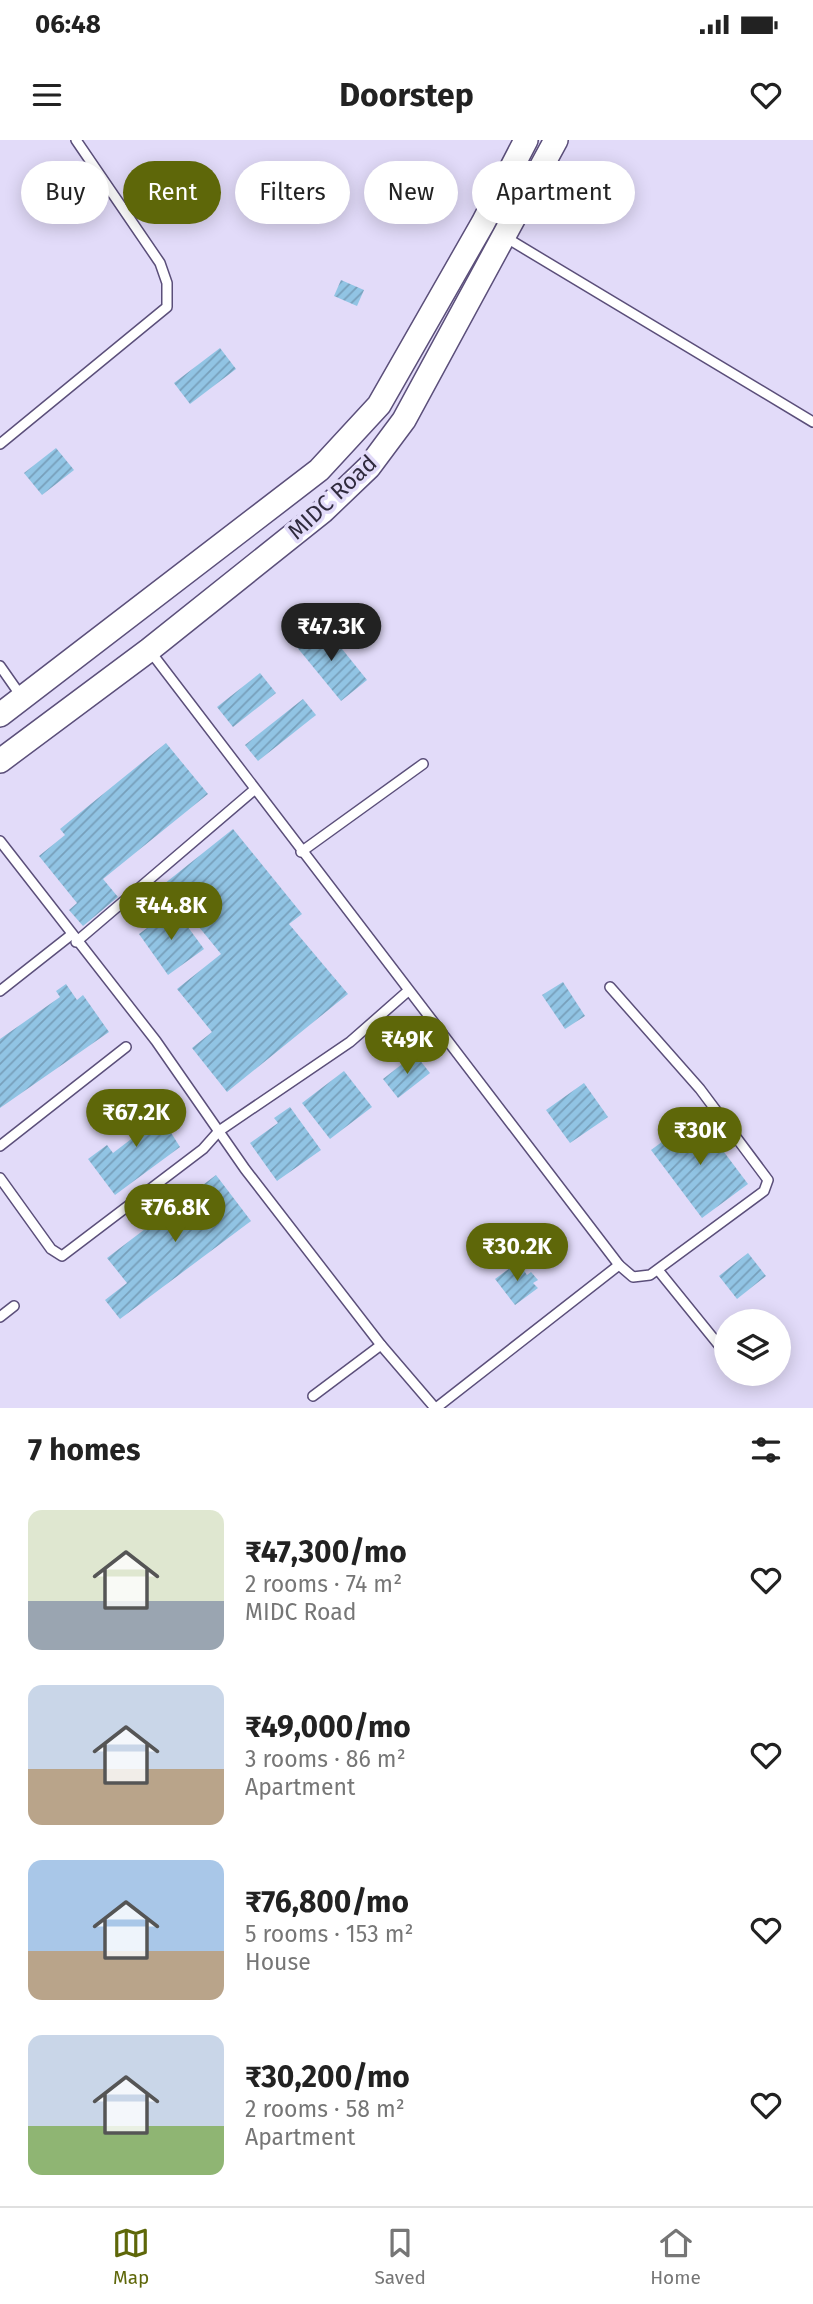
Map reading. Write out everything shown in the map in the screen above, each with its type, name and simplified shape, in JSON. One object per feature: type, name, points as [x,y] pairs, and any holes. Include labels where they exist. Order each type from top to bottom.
[{"type":"street","name":"MIDC Road","points":[[515,161],[526,140]]},
{"type":"street","name":"MIDC Road","points":[[0,761],[149,650],[323,512],[369,467],[404,420],[506,237],[556,140]]},
{"type":"street","name":"MIDC Road","points":[[0,715],[319,470],[379,405],[482,224]]},
{"type":"lane","points":[[0,444],[167,307],[167,283],[160,262],[76,140]]},
{"type":"lane","points":[[485,224],[813,422]]},
{"type":"lane","points":[[149,650],[619,1265],[633,1277],[650,1275],[658,1270],[764,1191],[768,1180],[700,1089],[610,987]]},
{"type":"lane","points":[[0,666],[22,698]]},
{"type":"lane","points":[[301,852],[423,764]]},
{"type":"lane","points":[[0,991],[73,938],[254,790]]},
{"type":"lane","points":[[0,841],[156,1041],[219,1131],[381,1345],[436,1408],[619,1265]]},
{"type":"lane","points":[[0,1178],[51,1249],[62,1256],[203,1149],[219,1131],[350,1042],[408,991]]},
{"type":"lane","points":[[0,1146],[126,1047]]},
{"type":"lane","points":[[658,1270],[714,1339]]},
{"type":"lane","points":[[0,1317],[14,1306]]},
{"type":"lane","points":[[313,1396],[381,1345]]},
{"type":"building","points":[[341,280],[364,290],[357,306],[334,296]]},
{"type":"building","points":[[220,348],[236,369],[190,404],[174,383]]},
{"type":"building","points":[[56,448],[74,470],[42,495],[24,473]]},
{"type":"building","points":[[322,624],[367,680],[341,701],[296,646]]},
{"type":"building","points":[[260,673],[276,693],[233,727],[217,707]]},
{"type":"building","points":[[303,699],[316,715],[258,761],[245,745]]},
{"type":"building","points":[[166,743],[208,794],[103,879],[118,897],[83,926],[69,910],[77,903],[39,856],[65,835],[60,829]]},
{"type":"building","points":[[233,829],[302,914],[289,924],[348,994],[227,1092],[192,1048],[212,1032],[177,989],[221,954],[164,884]]},
{"type":"building","points":[[174,908],[204,949],[168,975],[139,934]]},
{"type":"building","points":[[563,982],[585,1016],[565,1029],[542,995]]},
{"type":"building","points":[[66,984],[77,1000],[83,995],[109,1032],[0,1108],[0,1039],[60,997],[56,991]]},
{"type":"building","points":[[415,1054],[430,1073],[398,1098],[383,1079]]},
{"type":"building","points":[[344,1071],[372,1107],[330,1139],[302,1103]]},
{"type":"building","points":[[584,1083],[608,1117],[570,1143],[546,1110]]},
{"type":"building","points":[[146,1093],[180,1147],[115,1195],[88,1159],[107,1145],[113,1153],[143,1130],[127,1107]]},
{"type":"building","points":[[290,1107],[321,1150],[277,1181],[250,1143],[278,1123],[274,1118]]},
{"type":"building","points":[[697,1116],[748,1184],[702,1218],[651,1150]]},
{"type":"building","points":[[216,1175],[251,1221],[120,1319],[105,1300],[127,1283],[107,1258]]},
{"type":"building","points":[[748,1253],[766,1276],[737,1299],[719,1276]]},
{"type":"building","points":[[518,1262],[527,1275],[531,1272],[538,1280],[533,1283],[538,1288],[515,1305],[495,1279]]}]
